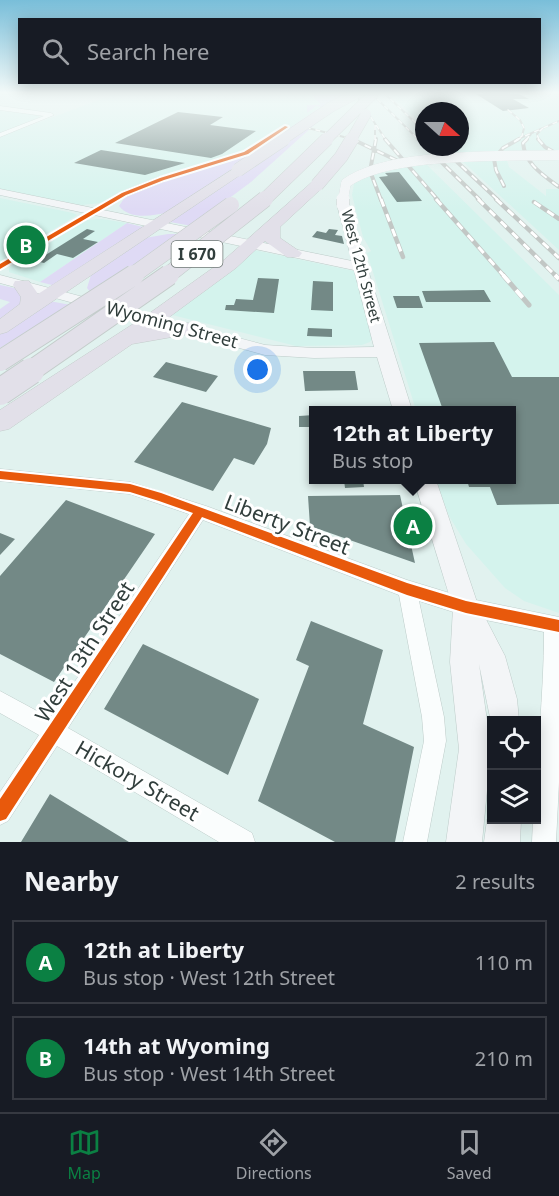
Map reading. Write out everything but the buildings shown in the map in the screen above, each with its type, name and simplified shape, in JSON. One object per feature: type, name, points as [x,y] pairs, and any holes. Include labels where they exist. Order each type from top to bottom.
[{"type":"highway","points":[[0,328],[179,212],[295,131]]},
{"type":"highway","name":"I 670","points":[[0,361],[156,261],[258,186],[317,131]]},
{"type":"highway","name":"I 670","points":[[0,392],[143,295],[257,207],[335,131]]},
{"type":"highway","points":[[2,421],[161,314],[230,264],[317,185],[340,157],[355,131]]},
{"type":"highway","points":[[133,219],[161,217],[179,212]]},
{"type":"highway","points":[[272,228],[270,235],[273,241],[293,253]]},
{"type":"highway","points":[[139,237],[159,231],[186,230]]},
{"type":"highway","points":[[225,239],[232,250],[230,264]]},
{"type":"highway","points":[[80,300],[82,281],[90,270]]},
{"type":"highway","points":[[21,314],[29,306],[31,297],[22,285]]},
{"type":"highway","points":[[132,314],[161,314]]},
{"type":"highway","points":[[120,342],[150,333],[188,329]]},
{"type":"main road","name":"West 12th Street","points":[[400,406],[343,206],[346,182],[356,174],[378,166],[559,155]]},
{"type":"main road","points":[[0,192],[361,267]]},
{"type":"main road","points":[[316,258],[356,249]]},
{"type":"main road","name":"Wyoming Street","points":[[0,279],[132,314]]},
{"type":"main road","name":"Wyoming Street","points":[[161,314],[188,329],[265,350],[314,353],[384,352]]},
{"type":"main road","points":[[425,484],[466,606],[491,656],[502,699],[504,716]]},
{"type":"main road","points":[[464,842],[475,749],[464,662],[466,606]]},
{"type":"main road","points":[[502,842],[504,824]]},
{"type":"street","points":[[0,267],[137,188],[246,153],[279,131]]},
{"type":"street","name":"Liberty Street","points":[[0,475],[130,488],[200,511],[407,590],[466,606],[556,625]]},
{"type":"street","name":"West 13th Street","points":[[0,813],[200,511]]},
{"type":"street","points":[[407,590],[433,717],[435,741],[416,842]]},
{"type":"street","points":[[544,842],[556,625]]},
{"type":"street","name":"Hickory Street","points":[[0,701],[243,842]]},
{"type":"shaded area","points":[[15,131],[275,131],[238,154],[146,182],[102,203],[81,205],[0,189],[0,137]]},
{"type":"shaded area","points":[[285,131],[289,131],[169,212],[149,216],[135,215],[119,206],[125,197],[162,181],[226,163],[255,151]]},
{"type":"shaded area","points":[[303,131],[307,131],[251,182],[192,226],[170,222]]},
{"type":"shaded area","points":[[469,131],[559,131],[559,154],[506,157],[509,167],[546,196],[546,189],[559,189],[559,250],[457,156],[469,156]]},
{"type":"shaded area","points":[[427,165],[559,295],[559,613],[524,601],[505,588],[466,544],[449,516],[437,484],[516,484],[516,406],[415,406],[367,253],[371,251],[363,237],[352,195],[354,184],[358,180],[386,169]]},
{"type":"shaded area","points":[[0,198],[73,213],[77,215],[0,262]]},
{"type":"shaded area","points":[[102,219],[127,223],[40,282],[9,272],[9,268],[87,220]]},
{"type":"shaded area","points":[[127,223],[147,228],[56,286],[40,282]]},
{"type":"shaded area","points":[[180,234],[91,293],[87,288],[91,275],[145,238]]},
{"type":"shaded area","points":[[254,250],[354,271],[373,337],[370,342],[362,345],[296,346],[172,315]]},
{"type":"shaded area","points":[[0,285],[19,289],[23,303],[0,323],[0,309],[10,302],[0,299]]},
{"type":"shaded area","points":[[49,301],[71,305],[0,348],[0,333]]},
{"type":"railway","points":[[321,131],[352,139]]},
{"type":"railway","points":[[375,131],[375,140]]},
{"type":"railway","points":[[380,131],[386,140]]},
{"type":"railway","points":[[410,131],[415,136]]},
{"type":"railway","points":[[518,139],[523,131]]},
{"type":"railway","points":[[518,139],[536,131]]},
{"type":"railway","points":[[539,140],[537,134],[540,131]]},
{"type":"railway","points":[[526,140],[531,134]]},
{"type":"railway","points":[[352,139],[356,140]]},
{"type":"railway","points":[[352,139],[374,150]]},
{"type":"railway","points":[[374,150],[376,139]]},
{"type":"railway","points":[[385,139],[438,200]]},
{"type":"railway","points":[[504,186],[496,170],[494,159],[503,148],[519,139]]},
{"type":"railway","points":[[538,139],[545,147],[559,155]]},
{"type":"railway","points":[[526,140],[523,143],[524,150],[531,163],[559,187]]},
{"type":"railway","points":[[374,150],[398,161]]},
{"type":"railway","points":[[374,150],[370,171],[381,200]]},
{"type":"railway","points":[[435,156],[480,200]]},
{"type":"railway","points":[[451,156],[498,200]]},
{"type":"railway","points":[[381,199],[403,257]]},
{"type":"railway","points":[[436,199],[504,276]]},
{"type":"railway","points":[[478,199],[556,276]]},
{"type":"railway","points":[[496,199],[559,258]]},
{"type":"railway","points":[[534,202],[559,219]]},
{"type":"railway","points":[[503,275],[529,305]]},
{"type":"railway","points":[[556,276],[559,279]]},
{"type":"cycle path","points":[[0,267],[124,194],[162,179],[246,153],[279,131]]},
{"type":"cycle path","points":[[0,475],[130,488],[161,497],[407,589],[466,607],[559,626]]},
{"type":"cycle path","points":[[0,813],[200,511]]},
{"type":"place","name":"14th at Wyoming","points":[[26,245]]},
{"type":"place","name":"12th at Liberty","points":[[413,526]]}]
